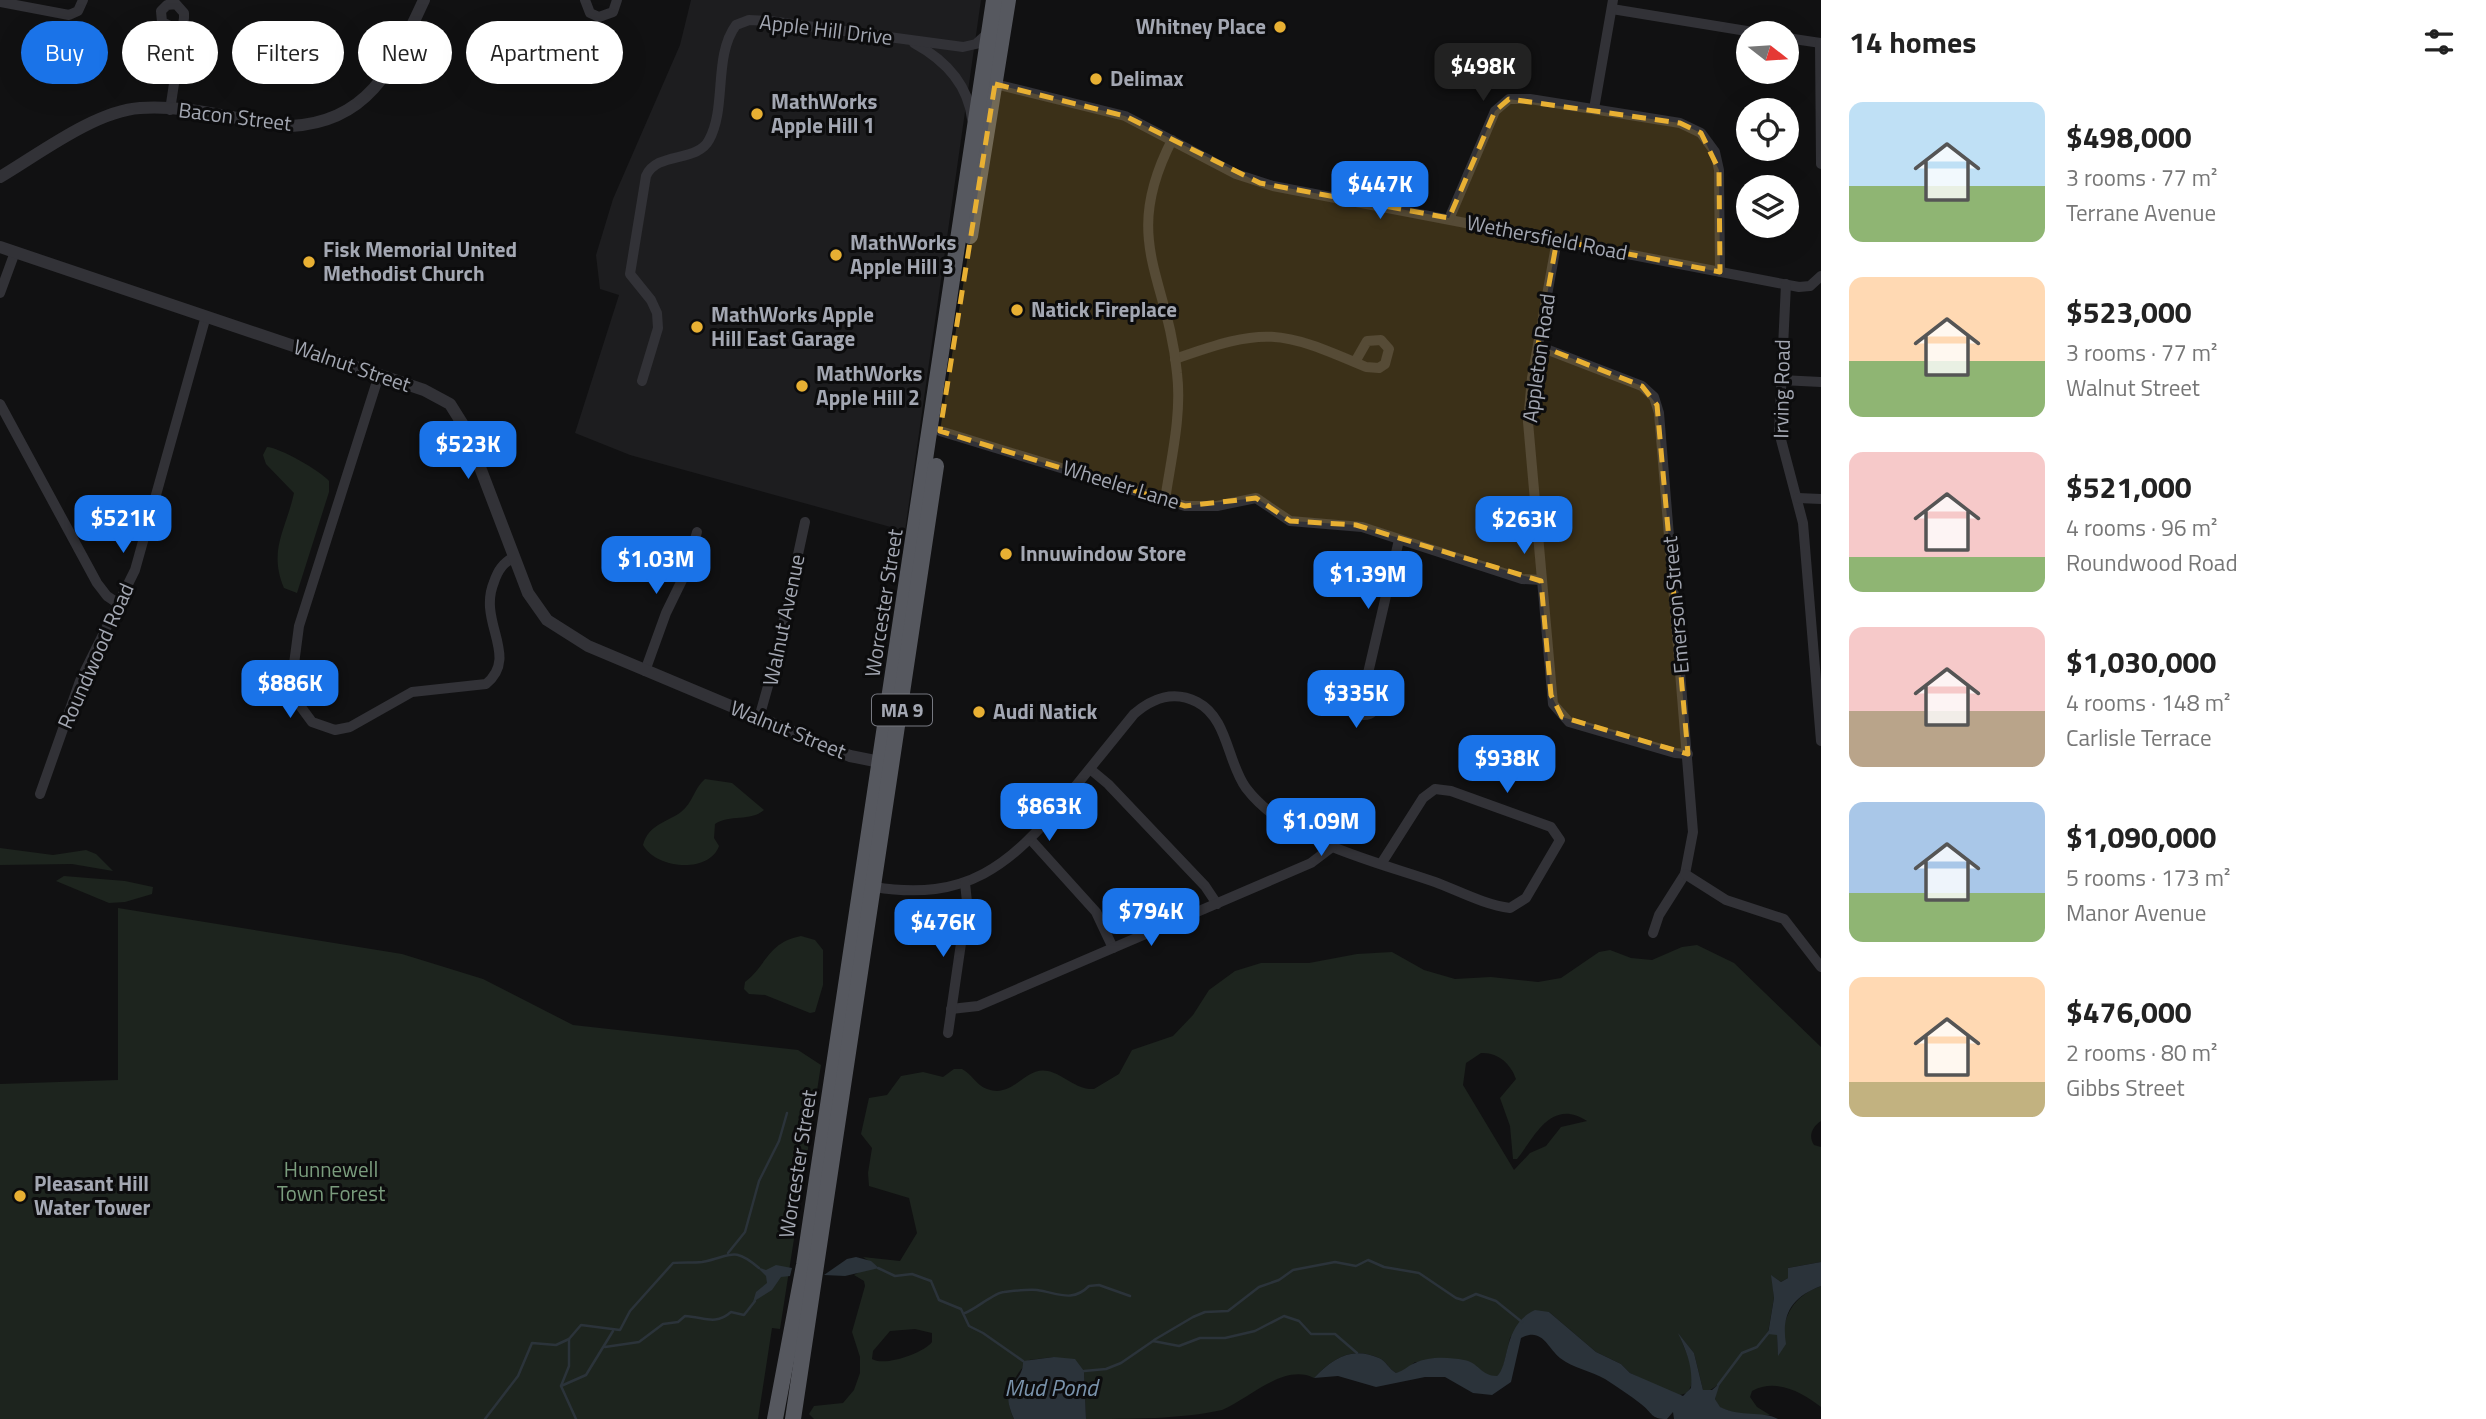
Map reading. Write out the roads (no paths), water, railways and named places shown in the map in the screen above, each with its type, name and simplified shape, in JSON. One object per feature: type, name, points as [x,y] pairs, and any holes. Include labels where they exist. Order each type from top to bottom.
[{"type":"highway","name":"Worcester Street","points":[[775,1419],[804,1265],[995,0]]},
{"type":"highway","name":"Worcester Street","points":[[793,1419],[927,542],[940,431],[1008,0]]},
{"type":"street","points":[[0,2],[60,15],[78,11],[83,0]]},
{"type":"street","name":"Bacon Street","points":[[0,177],[114,114],[141,108],[291,126],[313,124],[336,117],[364,101],[378,85],[424,0]]},
{"type":"street","points":[[585,0],[590,13],[599,17],[613,12],[617,0]]},
{"type":"street","points":[[1594,109],[1612,5],[1736,29]]},
{"type":"street","name":"Apple Hill Drive","points":[[642,382],[658,320],[652,300],[630,274],[646,176],[653,166],[698,150],[710,139],[726,48],[736,25],[749,20],[770,20],[911,41],[970,46],[982,40],[990,30]]},
{"type":"street","points":[[1799,40],[1821,43],[1821,164]]},
{"type":"street","name":"Apple Hill Drive","points":[[911,41],[930,53],[959,80],[970,103],[973,140]]},
{"type":"street","points":[[170,110],[174,84]]},
{"type":"street","name":"Wethersfield Road","points":[[995,84],[1114,112],[1236,174],[1260,183],[1786,284],[1810,286],[1821,276]]},
{"type":"street","points":[[1449,219],[1490,123],[1503,101],[1521,98],[1680,123],[1706,138],[1715,152],[1719,170],[1720,271]]},
{"type":"street","points":[[1165,500],[1178,399],[1175,359],[1152,270],[1147,230],[1152,195],[1172,140]]},
{"type":"street","name":"Appleton Road","points":[[1557,240],[1528,422],[1551,695],[1562,717],[1577,725],[1688,754]]},
{"type":"street","name":"Walnut Street","points":[[0,247],[433,394],[455,410],[528,593],[547,620],[580,642],[645,671],[850,756],[880,762]]},
{"type":"street","points":[[0,293],[15,252]]},
{"type":"street","name":"Irving Road","points":[[1786,284],[1779,443],[1798,498],[1817,631],[1821,741]]},
{"type":"street","name":"Roundwood Road","points":[[40,794],[80,681],[135,570],[206,316]]},
{"type":"street","points":[[1175,359],[1234,339],[1266,334],[1297,339],[1354,362]]},
{"type":"street","name":"Emerson Street","points":[[1538,346],[1642,386],[1649,391],[1657,405],[1693,832],[1685,874],[1659,915],[1653,933]]},
{"type":"street","points":[[379,375],[299,626],[294,683],[301,710],[320,726],[342,729],[412,692],[486,684],[493,676],[501,656],[489,613],[490,594],[500,569],[514,557]]},
{"type":"street","points":[[1781,380],[1821,382]]},
{"type":"street","points":[[0,404],[97,583],[107,596],[119,604]]},
{"type":"street","name":"Wheeler Lane","points":[[940,431],[958,434],[1165,500],[1207,507],[1256,498],[1290,521],[1316,525],[1356,525],[1522,579],[1541,580]]},
{"type":"street","points":[[1798,498],[1821,499]]},
{"type":"street","name":"Walnut Avenue","points":[[760,718],[805,522]]},
{"type":"street","points":[[645,671],[666,613],[685,575],[697,532]]},
{"type":"street","points":[[1365,687],[1399,540]]},
{"type":"street","points":[[874,887],[925,891],[965,883],[996,869],[1031,840],[1142,707],[1167,696],[1188,698],[1205,707],[1216,720],[1240,777],[1253,796],[1279,817],[1332,847],[1510,908],[1517,907],[1526,898],[1560,840],[1559,834],[1551,827],[1451,791],[1435,789],[1423,798],[1381,863]]},
{"type":"street","points":[[1090,769],[1108,784],[1205,886],[1217,904]]},
{"type":"street","points":[[1031,840],[1096,912],[1113,948]]},
{"type":"street","points":[[951,1009],[978,1006],[1318,860],[1332,847]]},
{"type":"street","points":[[1685,874],[1726,900],[1784,919],[1821,967]]},
{"type":"street","points":[[948,1033],[967,902],[965,883]]},
{"type":"water","points":[[856,1257],[871,1261],[879,1268],[845,1276],[824,1275],[847,1259]]},
{"type":"water","points":[[1821,1262],[1821,1286],[1803,1295],[1791,1308],[1785,1324],[1786,1344],[1778,1356],[1777,1335],[1768,1334],[1774,1298],[1771,1275],[1781,1282],[1788,1278],[1788,1268]]},
{"type":"water","points":[[776,1265],[792,1268],[790,1276],[781,1277],[772,1290],[753,1302],[756,1292],[767,1283],[766,1276],[757,1267],[766,1270]]},
{"type":"water","points":[[1535,1310],[1549,1312],[1596,1352],[1621,1364],[1630,1373],[1683,1396],[1691,1388],[1691,1373],[1687,1353],[1678,1333],[1694,1353],[1703,1390],[1712,1390],[1720,1383],[1715,1399],[1720,1407],[1778,1419],[1674,1419],[1673,1412],[1667,1419],[1657,1418],[1605,1379],[1560,1358],[1544,1340],[1534,1335],[1521,1338],[1511,1382],[1492,1395],[1473,1393],[1445,1377],[1425,1377],[1376,1387],[1338,1376],[1314,1378],[1336,1360],[1360,1353],[1381,1359],[1396,1373],[1421,1361],[1446,1358],[1469,1361],[1487,1374],[1497,1376],[1517,1325]]},
{"type":"water","name":"Mud Pond","points":[[1054,1357],[1075,1359],[1084,1371],[1086,1419],[1014,1419],[1008,1398],[1012,1385],[1020,1375],[1023,1361]]},
{"type":"waterway","points":[[728,1253],[745,1232],[759,1181],[779,1141],[787,1113]]},
{"type":"waterway","points":[[576,1419],[561,1386],[569,1366],[569,1339],[581,1325],[620,1330],[630,1311],[673,1263],[702,1262],[731,1254],[743,1257],[759,1268]]},
{"type":"waterway","points":[[1154,1340],[1205,1312],[1228,1311],[1259,1287],[1279,1280],[1293,1270],[1335,1262],[1356,1266],[1368,1260],[1384,1267],[1419,1273],[1456,1298],[1463,1300],[1476,1294],[1496,1301],[1522,1322]]},
{"type":"waterway","points":[[878,1268],[895,1276],[912,1274],[931,1281],[939,1300],[961,1309],[969,1326],[1023,1361]]},
{"type":"waterway","points":[[965,1313],[1000,1293],[1016,1291],[1037,1290],[1071,1296],[1089,1286],[1099,1285],[1130,1296]]},
{"type":"waterway","points":[[605,1347],[639,1342],[663,1324],[678,1322],[685,1316],[714,1320],[731,1312],[744,1315],[755,1301]]},
{"type":"waterway","points":[[1084,1371],[1106,1369],[1121,1363],[1153,1341],[1179,1346],[1200,1338],[1225,1338],[1255,1331],[1284,1316],[1299,1321],[1311,1334],[1335,1334],[1357,1353]]},
{"type":"waterway","points":[[561,1386],[586,1375],[613,1331]]},
{"type":"waterway","points":[[1718,1385],[1742,1353],[1757,1347],[1770,1331]]},
{"type":"waterway","points":[[485,1419],[518,1376],[532,1343],[556,1345],[569,1339]]},
{"type":"place","name":"Whitney Place","points":[[1280,27]]},
{"type":"place","name":"Delimax","points":[[1096,79]]},
{"type":"place","name":"MathWorks Apple Hill 1","points":[[757,114]]},
{"type":"place","name":"MathWorks Apple Hill 3","points":[[836,255]]},
{"type":"place","name":"Fisk Memorial United Methodist Church","points":[[309,262]]},
{"type":"place","name":"Natick Fireplace","points":[[1017,310]]},
{"type":"place","name":"MathWorks Apple Hill East Garage","points":[[697,327]]},
{"type":"place","name":"MathWorks Apple Hill 2","points":[[802,386]]},
{"type":"place","name":"Innuwindow Store","points":[[1006,554]]},
{"type":"place","name":"Audi Natick","points":[[979,712]]},
{"type":"place","name":"Pleasant Hill Water Tower","points":[[20,1196]]},
{"type":"park label","name":"Hunnewell Town Forest","points":[[331,1182]]}]
